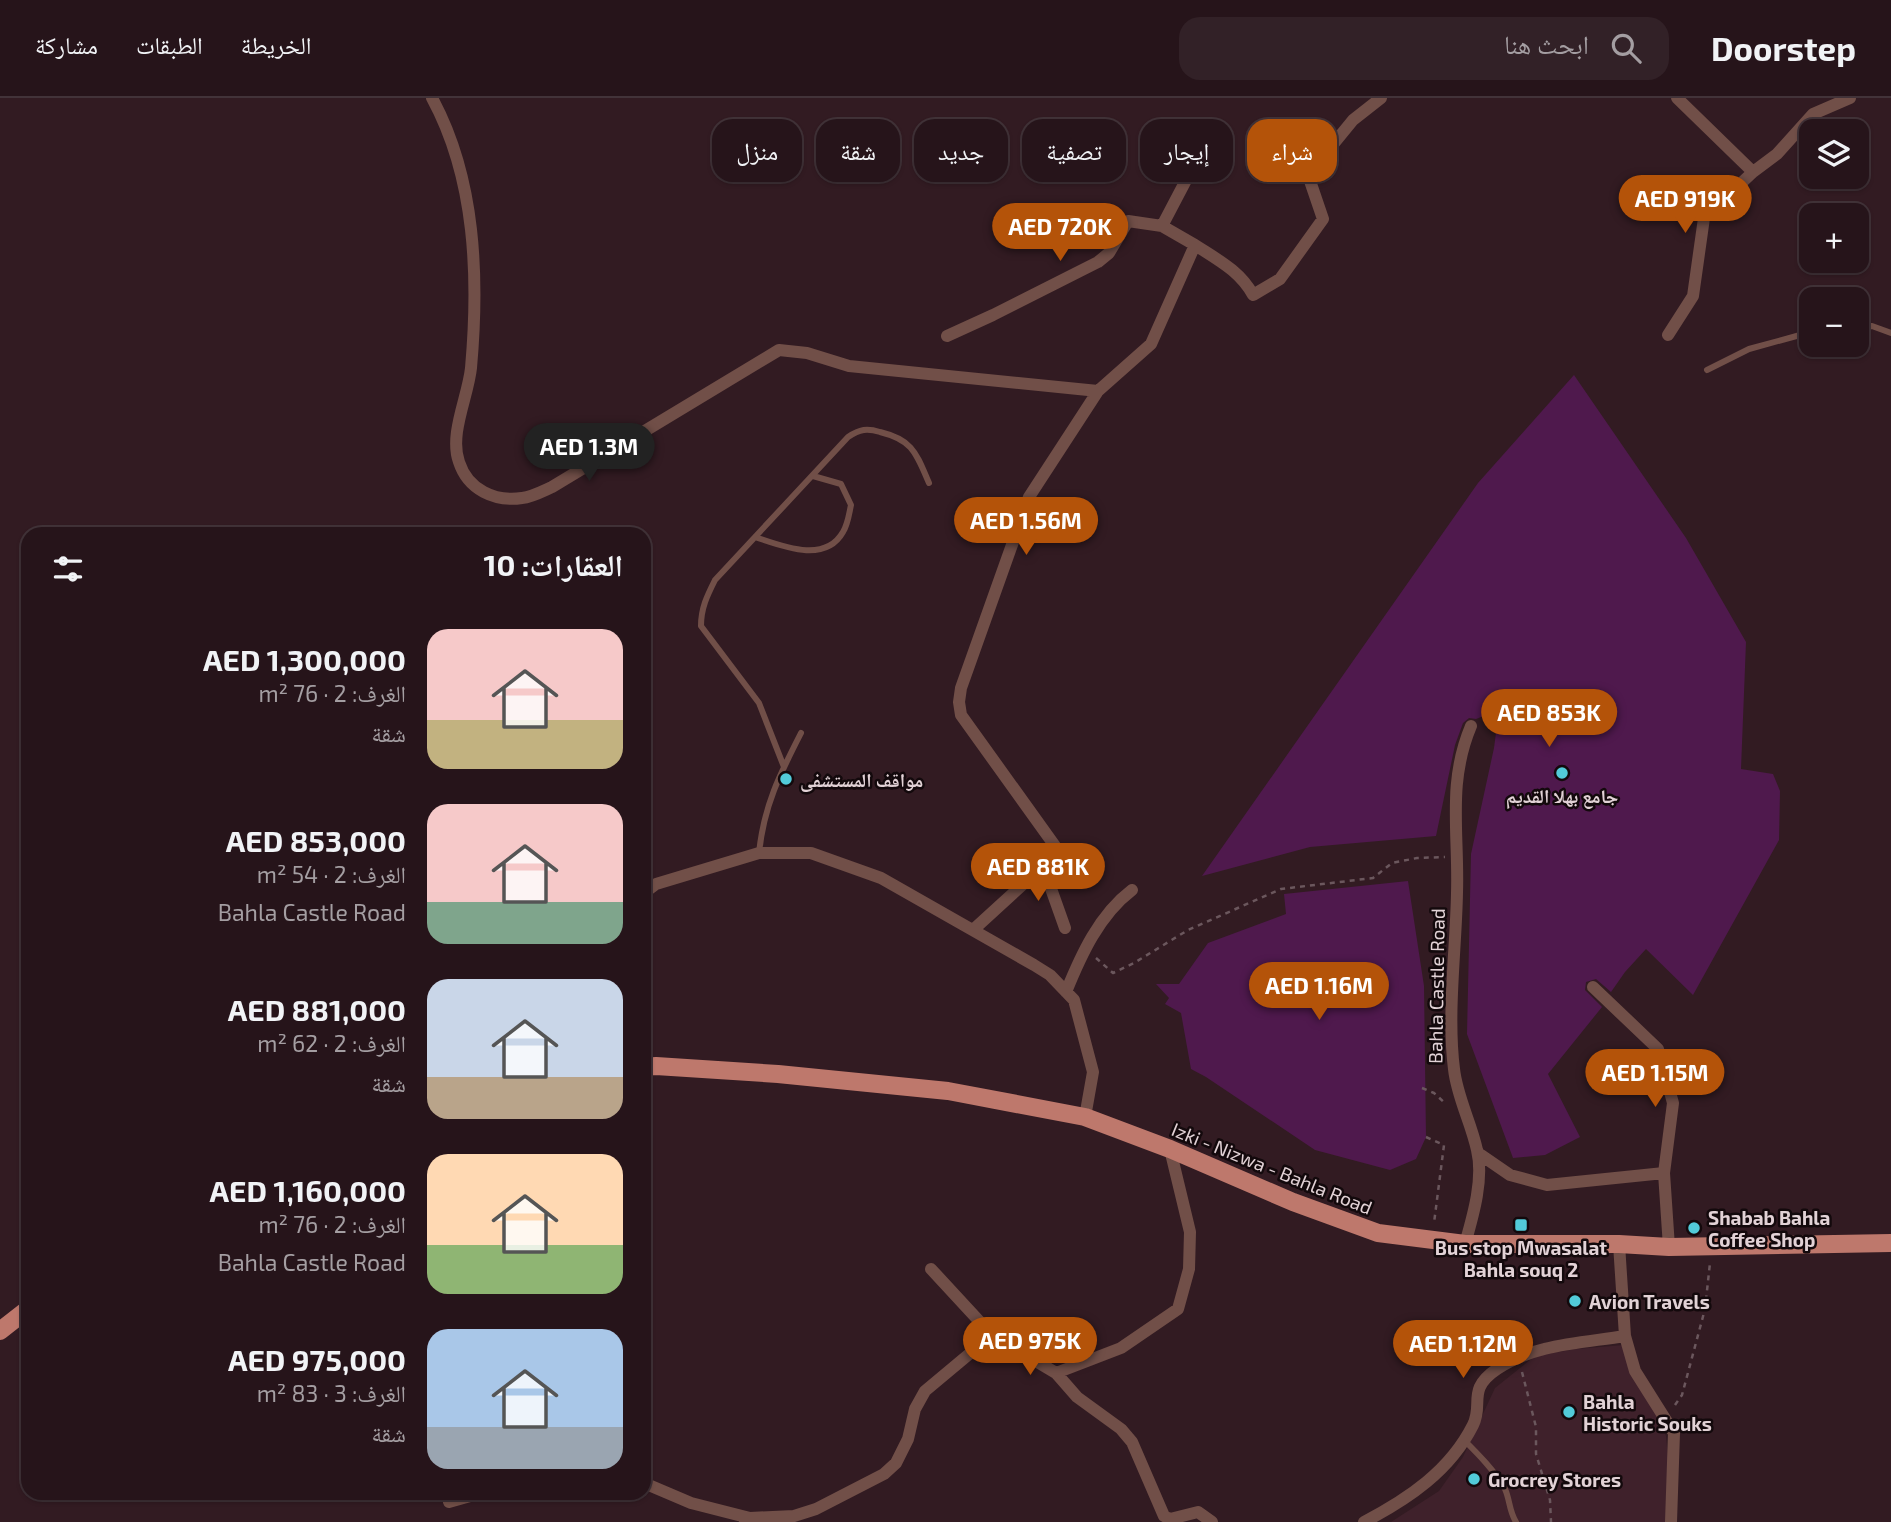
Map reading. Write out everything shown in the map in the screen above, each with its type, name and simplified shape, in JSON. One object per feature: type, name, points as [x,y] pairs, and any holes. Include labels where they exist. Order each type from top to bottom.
[{"type":"main road","name":"Izki - Nizwa - Bahla Road","points":[[651,1067],[778,1074],[948,1091],[1085,1117],[1170,1149],[1293,1202],[1378,1233],[1465,1244],[1619,1244],[1669,1247],[1891,1243]]},
{"type":"main road","points":[[0,1331],[21,1314]]},
{"type":"street","points":[[432,98],[452,140],[468,208],[475,289],[470,371],[457,434],[459,462],[473,485],[496,499],[524,498],[552,486],[779,350],[807,354],[849,366],[1098,391]]},
{"type":"street","points":[[947,336],[1098,262],[1109,253],[1128,220],[1162,226],[1230,267],[1245,281],[1253,295],[1280,279],[1323,219],[1308,175],[1353,120],[1381,98]]},
{"type":"street","points":[[1677,98],[1753,172]]},
{"type":"street","points":[[1668,335],[1693,296],[1704,218],[1753,172],[1777,154],[1813,114],[1850,98]]},
{"type":"street","points":[[1162,226],[1185,182]]},
{"type":"street","points":[[973,930],[1054,856],[1055,846],[961,715],[961,688],[1030,497],[1098,391],[1151,344],[1195,246]]},
{"type":"street","name":"Bahla Castle Road","points":[[1465,1244],[1474,1209],[1478,1153],[1458,1091],[1452,1052],[1458,857],[1455,781],[1458,762],[1471,726]]},
{"type":"street","points":[[651,888],[759,853],[811,853],[881,878],[1050,975],[1074,1000],[1093,1072],[1085,1117]]},
{"type":"street","points":[[1043,866],[1065,928]]},
{"type":"street","points":[[1066,992],[1085,948],[1112,909],[1132,890]]},
{"type":"street","points":[[1592,986],[1658,1049],[1673,1103],[1664,1173],[1669,1247]]},
{"type":"street","points":[[1056,1373],[1121,1348],[1178,1309],[1189,1269],[1190,1232],[1170,1149]]},
{"type":"street","points":[[1478,1153],[1510,1175],[1548,1185],[1664,1173]]},
{"type":"street","points":[[1619,1244],[1625,1336],[1636,1371],[1674,1433],[1671,1522]]},
{"type":"street","points":[[931,1269],[992,1335],[1056,1373],[1077,1397],[1121,1429],[1132,1442],[1164,1516],[1170,1519],[1198,1512],[1212,1522]]},
{"type":"street","points":[[651,1486],[691,1503],[748,1520],[794,1516],[816,1509],[884,1474],[896,1463],[908,1439],[915,1409],[925,1391],[992,1335]]},
{"type":"street","points":[[1364,1522],[1399,1504],[1442,1470],[1474,1423],[1477,1388],[1495,1370],[1543,1349],[1625,1336]]},
{"type":"street","points":[[449,1502],[456,1500]]},
{"type":"lane","points":[[1869,326],[1891,333]]},
{"type":"lane","points":[[1707,370],[1749,349],[1799,334]]},
{"type":"lane","points":[[784,766],[759,703],[701,626],[706,597],[715,580],[848,437],[857,431],[869,429],[898,436],[910,445],[929,483]]},
{"type":"lane","points":[[755,537],[796,550],[820,550],[833,545],[844,532],[851,505],[841,484],[813,476]]},
{"type":"lane","points":[[759,853],[767,806],[801,733]]},
{"type":"lane","points":[[1463,1439],[1483,1459],[1506,1490],[1510,1512],[1516,1522]]},
{"type":"path","points":[[1085,948],[1113,973],[1188,930],[1281,888],[1373,878],[1392,863],[1417,858],[1458,857]]},
{"type":"path","points":[[1426,1137],[1444,1145],[1431,1240]]},
{"type":"path","points":[[1665,1419],[1682,1395],[1704,1309],[1712,1246]]},
{"type":"path","points":[[1518,1359],[1536,1427],[1536,1454],[1550,1500],[1551,1522]]},
{"type":"shaded area","name":"Bahla Historic Souks","points":[[1624,1345],[1666,1436],[1674,1522],[1391,1522],[1439,1491],[1463,1457],[1495,1388],[1535,1356]]},
{"type":"building","points":[[1574,375],[1686,538],[1746,642],[1741,769],[1773,774],[1780,791],[1779,840],[1693,995],[1646,949],[1611,992],[1596,979],[1586,982],[1585,990],[1602,1007],[1548,1074],[1580,1137],[1545,1155],[1513,1158],[1467,1034],[1471,854],[1494,748],[1499,710],[1476,719],[1469,718],[1463,723],[1455,745],[1436,836],[1310,847],[1202,876],[1478,483]]},
{"type":"building","points":[[1408,881],[1424,986],[1426,1137],[1416,1159],[1390,1170],[1315,1150],[1191,1069],[1181,1013],[1165,1004],[1169,998],[1156,984],[1179,984],[1208,943],[1286,914],[1284,894]]},
{"type":"place","name":"جامع بهلا القديم","points":[[1562,773]]},
{"type":"place","name":"مواقف المستشفى","points":[[786,779]]},
{"type":"place","name":"Bus stop Mwasalat Bahla souq 2","points":[[1521,1225]]},
{"type":"place","name":"Shabab Bahla Coffee Shop","points":[[1694,1228]]},
{"type":"place","name":"Avion Travels","points":[[1575,1301]]},
{"type":"place","name":"Bahla Historic Souks","points":[[1569,1412]]},
{"type":"place","name":"Grocrey Stores","points":[[1474,1479]]}]
